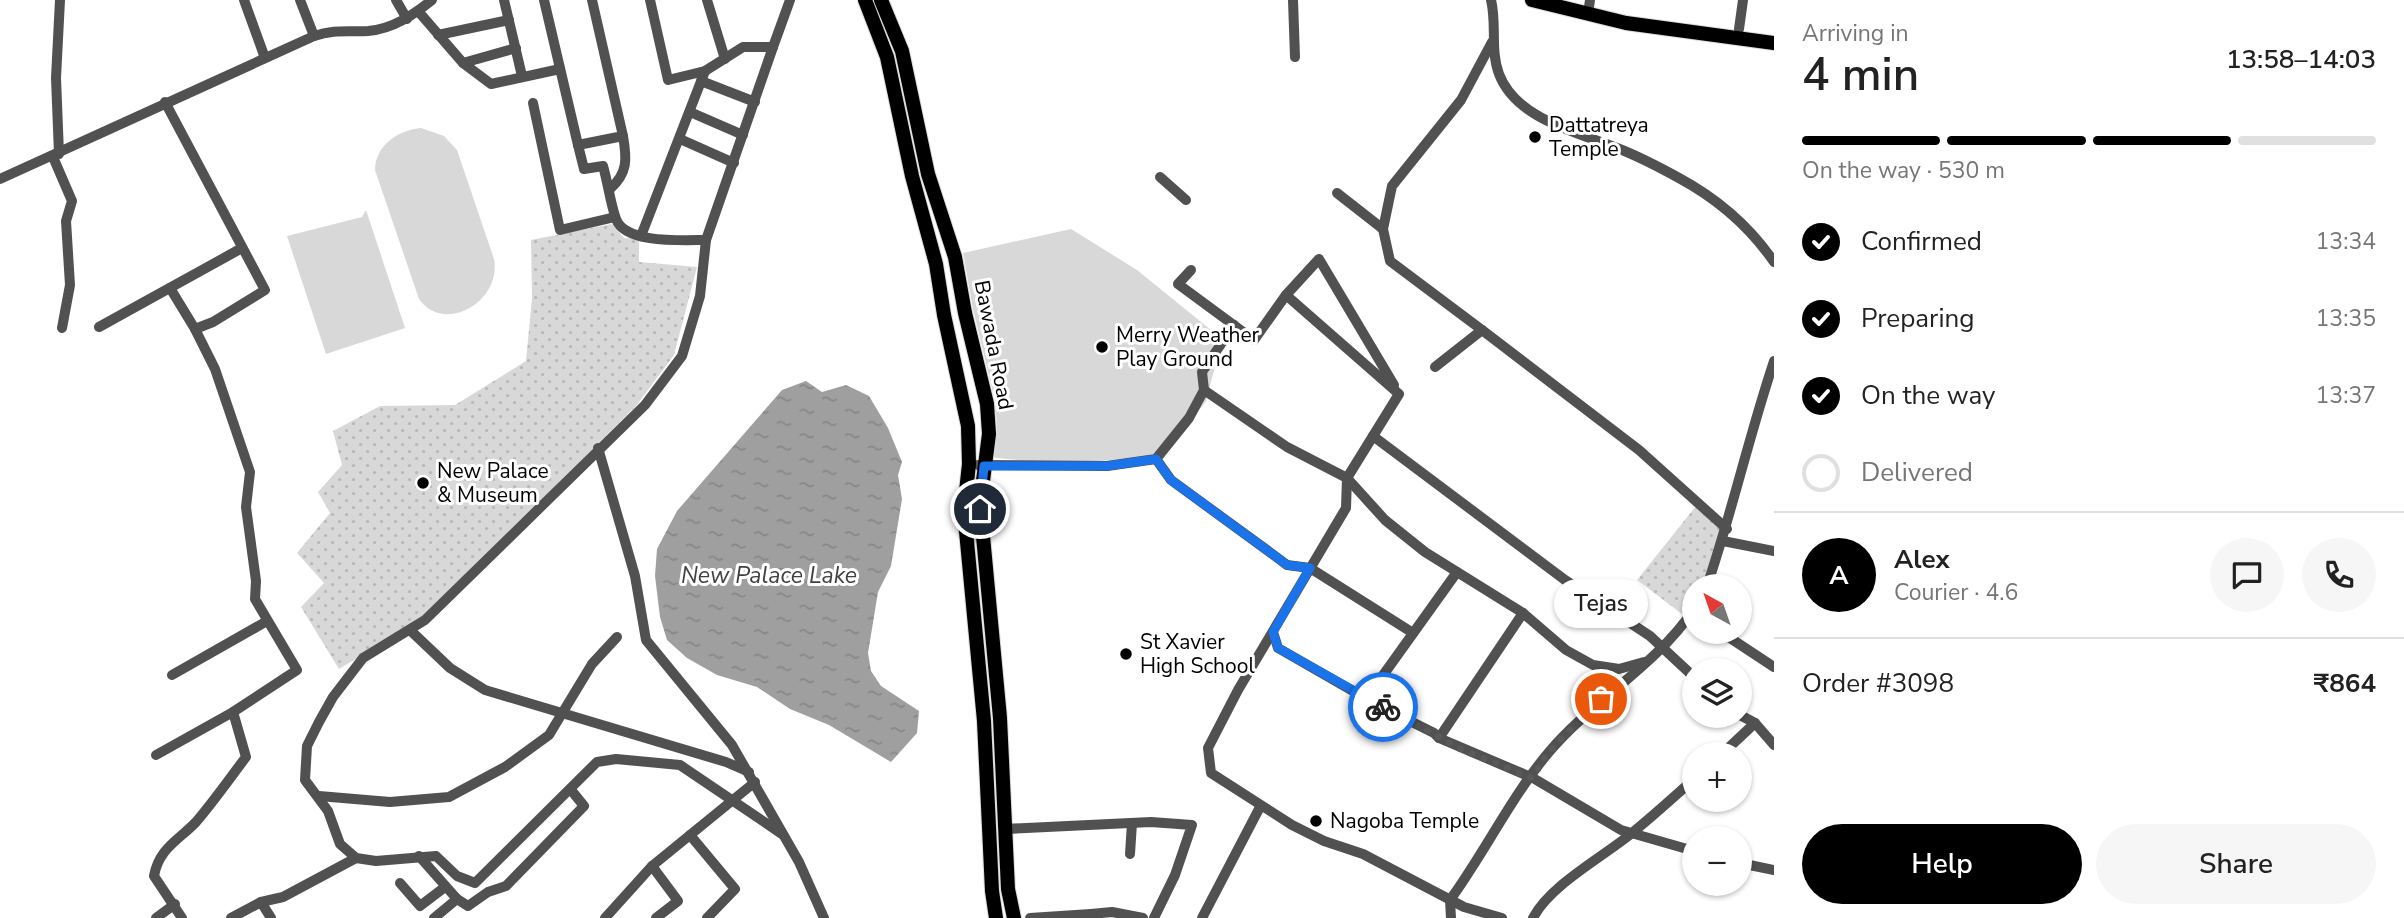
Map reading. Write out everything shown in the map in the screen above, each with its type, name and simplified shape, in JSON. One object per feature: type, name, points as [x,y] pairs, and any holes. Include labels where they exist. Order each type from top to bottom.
[{"type":"main road","points":[[865,0],[887,57],[912,176],[936,264],[944,315],[976,465],[964,510],[984,721],[992,891],[996,918]]},
{"type":"main road","name":"Bawada Road","points":[[881,0],[901,50],[928,174],[955,257],[965,313],[987,404],[989,434],[976,465],[1000,718],[1008,888],[1014,918]]},
{"type":"main road","points":[[1532,0],[1626,23],[1774,43]]},
{"type":"main road","points":[[1563,0],[1774,33]]},
{"type":"street","points":[[61,0],[56,78],[56,155],[72,201],[66,221],[70,285],[62,328]]},
{"type":"street","points":[[244,0],[265,58]]},
{"type":"street","points":[[300,0],[314,36]]},
{"type":"street","points":[[396,0],[407,19]]},
{"type":"street","points":[[0,179],[314,36],[332,29],[368,31],[407,19],[432,0]]},
{"type":"street","points":[[504,0],[522,76]]},
{"type":"street","points":[[544,0],[584,169],[603,166],[615,217],[628,234],[706,240]]},
{"type":"street","points":[[592,0],[628,163],[618,182],[610,189]]},
{"type":"street","points":[[650,0],[668,80],[703,76],[743,47],[773,47]]},
{"type":"street","points":[[707,0],[725,59]]},
{"type":"street","points":[[782,834],[680,765],[616,759],[597,762],[475,883],[457,876],[436,856],[376,861],[356,858],[340,844],[319,796],[304,780],[307,746],[327,708],[363,658],[425,620],[645,405],[682,356],[700,296],[706,240],[790,0]]},
{"type":"street","points":[[1293,0],[1295,57]]},
{"type":"street","points":[[1491,0],[1492,42],[1499,75],[1520,103],[1548,124],[1619,149],[1682,179],[1749,230],[1774,262]]},
{"type":"street","points":[[1739,29],[1743,0]]},
{"type":"street","points":[[418,11],[463,63],[491,84],[560,69]]},
{"type":"street","points":[[439,35],[509,20]]},
{"type":"street","points":[[1492,42],[1461,100],[1392,186],[1383,229],[1390,261],[1639,450],[1727,529]]},
{"type":"street","points":[[463,63],[516,48]]},
{"type":"street","points":[[703,76],[755,102]]},
{"type":"street","points":[[641,236],[703,76]]},
{"type":"street","points":[[165,103],[265,290],[213,323],[195,328]]},
{"type":"street","points":[[533,103],[560,230],[615,217]]},
{"type":"street","points":[[690,111],[743,135]]},
{"type":"street","points":[[578,145],[623,136]]},
{"type":"street","points":[[680,139],[734,163]]},
{"type":"street","points":[[1160,177],[1186,200]]},
{"type":"street","points":[[1337,192],[1383,229]]},
{"type":"street","points":[[99,327],[243,248]]},
{"type":"street","points":[[1191,270],[1178,284],[1254,340],[1286,295],[1319,259],[1399,394]]},
{"type":"street","points":[[156,755],[233,712],[297,670],[255,599],[256,582],[246,507],[250,472],[215,369],[195,328],[170,288]]},
{"type":"street","points":[[1286,295],[1399,394]]},
{"type":"street","points":[[976,465],[1107,466],[1156,459],[1189,418],[1204,390],[1202,372],[1234,325]]},
{"type":"street","points":[[1435,367],[1482,330]]},
{"type":"street","points":[[1711,574],[1727,529],[1743,460],[1774,361]]},
{"type":"street","points":[[1204,390],[1287,447],[1347,478],[1385,520],[1457,572],[1523,613],[1566,650],[1593,665],[1619,668],[1644,662]]},
{"type":"street","points":[[1399,394],[1347,478],[1346,509],[1208,748],[1211,773],[1260,807],[1325,841],[1390,867],[1482,914],[1502,918]]},
{"type":"street","points":[[1373,436],[1565,580],[1663,646],[1682,665]]},
{"type":"street","points":[[598,448],[635,576],[646,640],[715,721],[752,777],[824,918]]},
{"type":"street","points":[[1156,459],[1171,480],[1287,565],[1310,568],[1413,633]]},
{"type":"street","points":[[1723,541],[1774,551]]},
{"type":"street","points":[[1366,699],[1457,572]]},
{"type":"street","points":[[1439,738],[1523,613]]},
{"type":"street","points":[[172,675],[267,621]]},
{"type":"street","points":[[1451,918],[1450,900],[1547,754],[1576,723],[1663,646],[1681,623]]},
{"type":"street","points":[[411,631],[450,668],[485,690],[726,762],[752,777]]},
{"type":"street","points":[[1273,632],[1278,648],[1366,699],[1408,718],[1439,738],[1532,778],[1591,814],[1631,834],[1682,848]]},
{"type":"street","points":[[319,796],[390,803],[449,797],[505,767],[550,735],[592,664],[617,637]]},
{"type":"street","points":[[1739,644],[1774,667]]},
{"type":"street","points":[[182,918],[154,876],[156,865],[166,848],[195,823],[246,757],[233,712]]},
{"type":"street","points":[[1752,721],[1774,745]]},
{"type":"street","points":[[1734,742],[1755,723]]},
{"type":"street","points":[[606,918],[652,866],[734,799],[752,777]]},
{"type":"street","points":[[1533,918],[1538,908],[1568,882],[1631,834],[1682,789]]},
{"type":"street","points":[[419,856],[445,887],[468,906],[488,892],[506,886],[584,806],[571,790]]},
{"type":"street","points":[[1202,918],[1260,807]]},
{"type":"street","points":[[1130,854],[1132,823]]},
{"type":"street","points":[[1005,829],[1132,823],[1192,825],[1175,875],[1154,918]]},
{"type":"street","points":[[690,835],[735,888],[707,918]]},
{"type":"street","points":[[231,918],[261,902],[283,898],[356,858]]},
{"type":"street","points":[[1752,865],[1774,870]]},
{"type":"street","points":[[652,866],[678,901],[656,918]]},
{"type":"street","points":[[400,883],[420,906],[445,887]]},
{"type":"street","points":[[434,918],[457,899]]},
{"type":"street","points":[[261,902],[271,918]]},
{"type":"street","points":[[156,918],[175,904]]},
{"type":"street","points":[[1030,918],[1091,916],[1112,912],[1143,918]]},
{"type":"shaded area","points":[[421,128],[444,136],[457,150],[494,259],[494,274],[489,288],[480,300],[456,313],[442,314],[430,309],[419,299],[375,170],[379,153],[390,140]]},
{"type":"shaded area","points":[[366,210],[405,328],[326,354],[287,236],[362,217]]},
{"type":"shaded area","points":[[612,224],[624,238],[639,239],[639,262],[697,267],[674,355],[636,406],[417,622],[339,669],[301,607],[324,583],[297,553],[330,513],[318,492],[342,465],[333,431],[380,406],[455,405],[526,361],[532,298],[531,240]]},
{"type":"shaded area","name":"Merry Weather Play Ground","points":[[1071,229],[1137,270],[1222,339],[1206,401],[1165,455],[1077,462],[990,457],[997,430],[995,401],[963,253]]},
{"type":"shaded area","points":[[1696,506],[1724,527],[1706,574],[1682,574],[1682,614],[1637,580]]},
{"type":"water","name":"New Palace Lake","points":[[806,381],[822,392],[846,385],[869,396],[888,428],[902,462],[898,475],[902,499],[891,566],[878,592],[868,653],[871,671],[881,686],[919,711],[917,733],[891,762],[829,725],[790,709],[757,687],[717,675],[687,658],[667,640],[660,617],[655,576],[657,549],[677,511],[782,390]]},
{"type":"way so far","points":[[1383,707],[1408,718],[1463,750],[1505,764],[1532,778],[1547,754],[1601,699]]},
{"type":"place","name":"Dattatreya Temple","points":[[1535,137]]},
{"type":"place","name":"Merry Weather Play Ground","points":[[1102,347]]},
{"type":"place","name":"New Palace & Museum","points":[[423,483]]},
{"type":"place","name":"St Xavier High School","points":[[1126,654]]},
{"type":"place","name":"Tejas","points":[[1601,699]]},
{"type":"place","name":"Nagoba Temple","points":[[1316,821]]},
{"type":"route","points":[[980,509],[984,466],[1107,466],[1156,459],[1171,480],[1287,565],[1310,568],[1273,632],[1278,648],[1383,707]]}]
